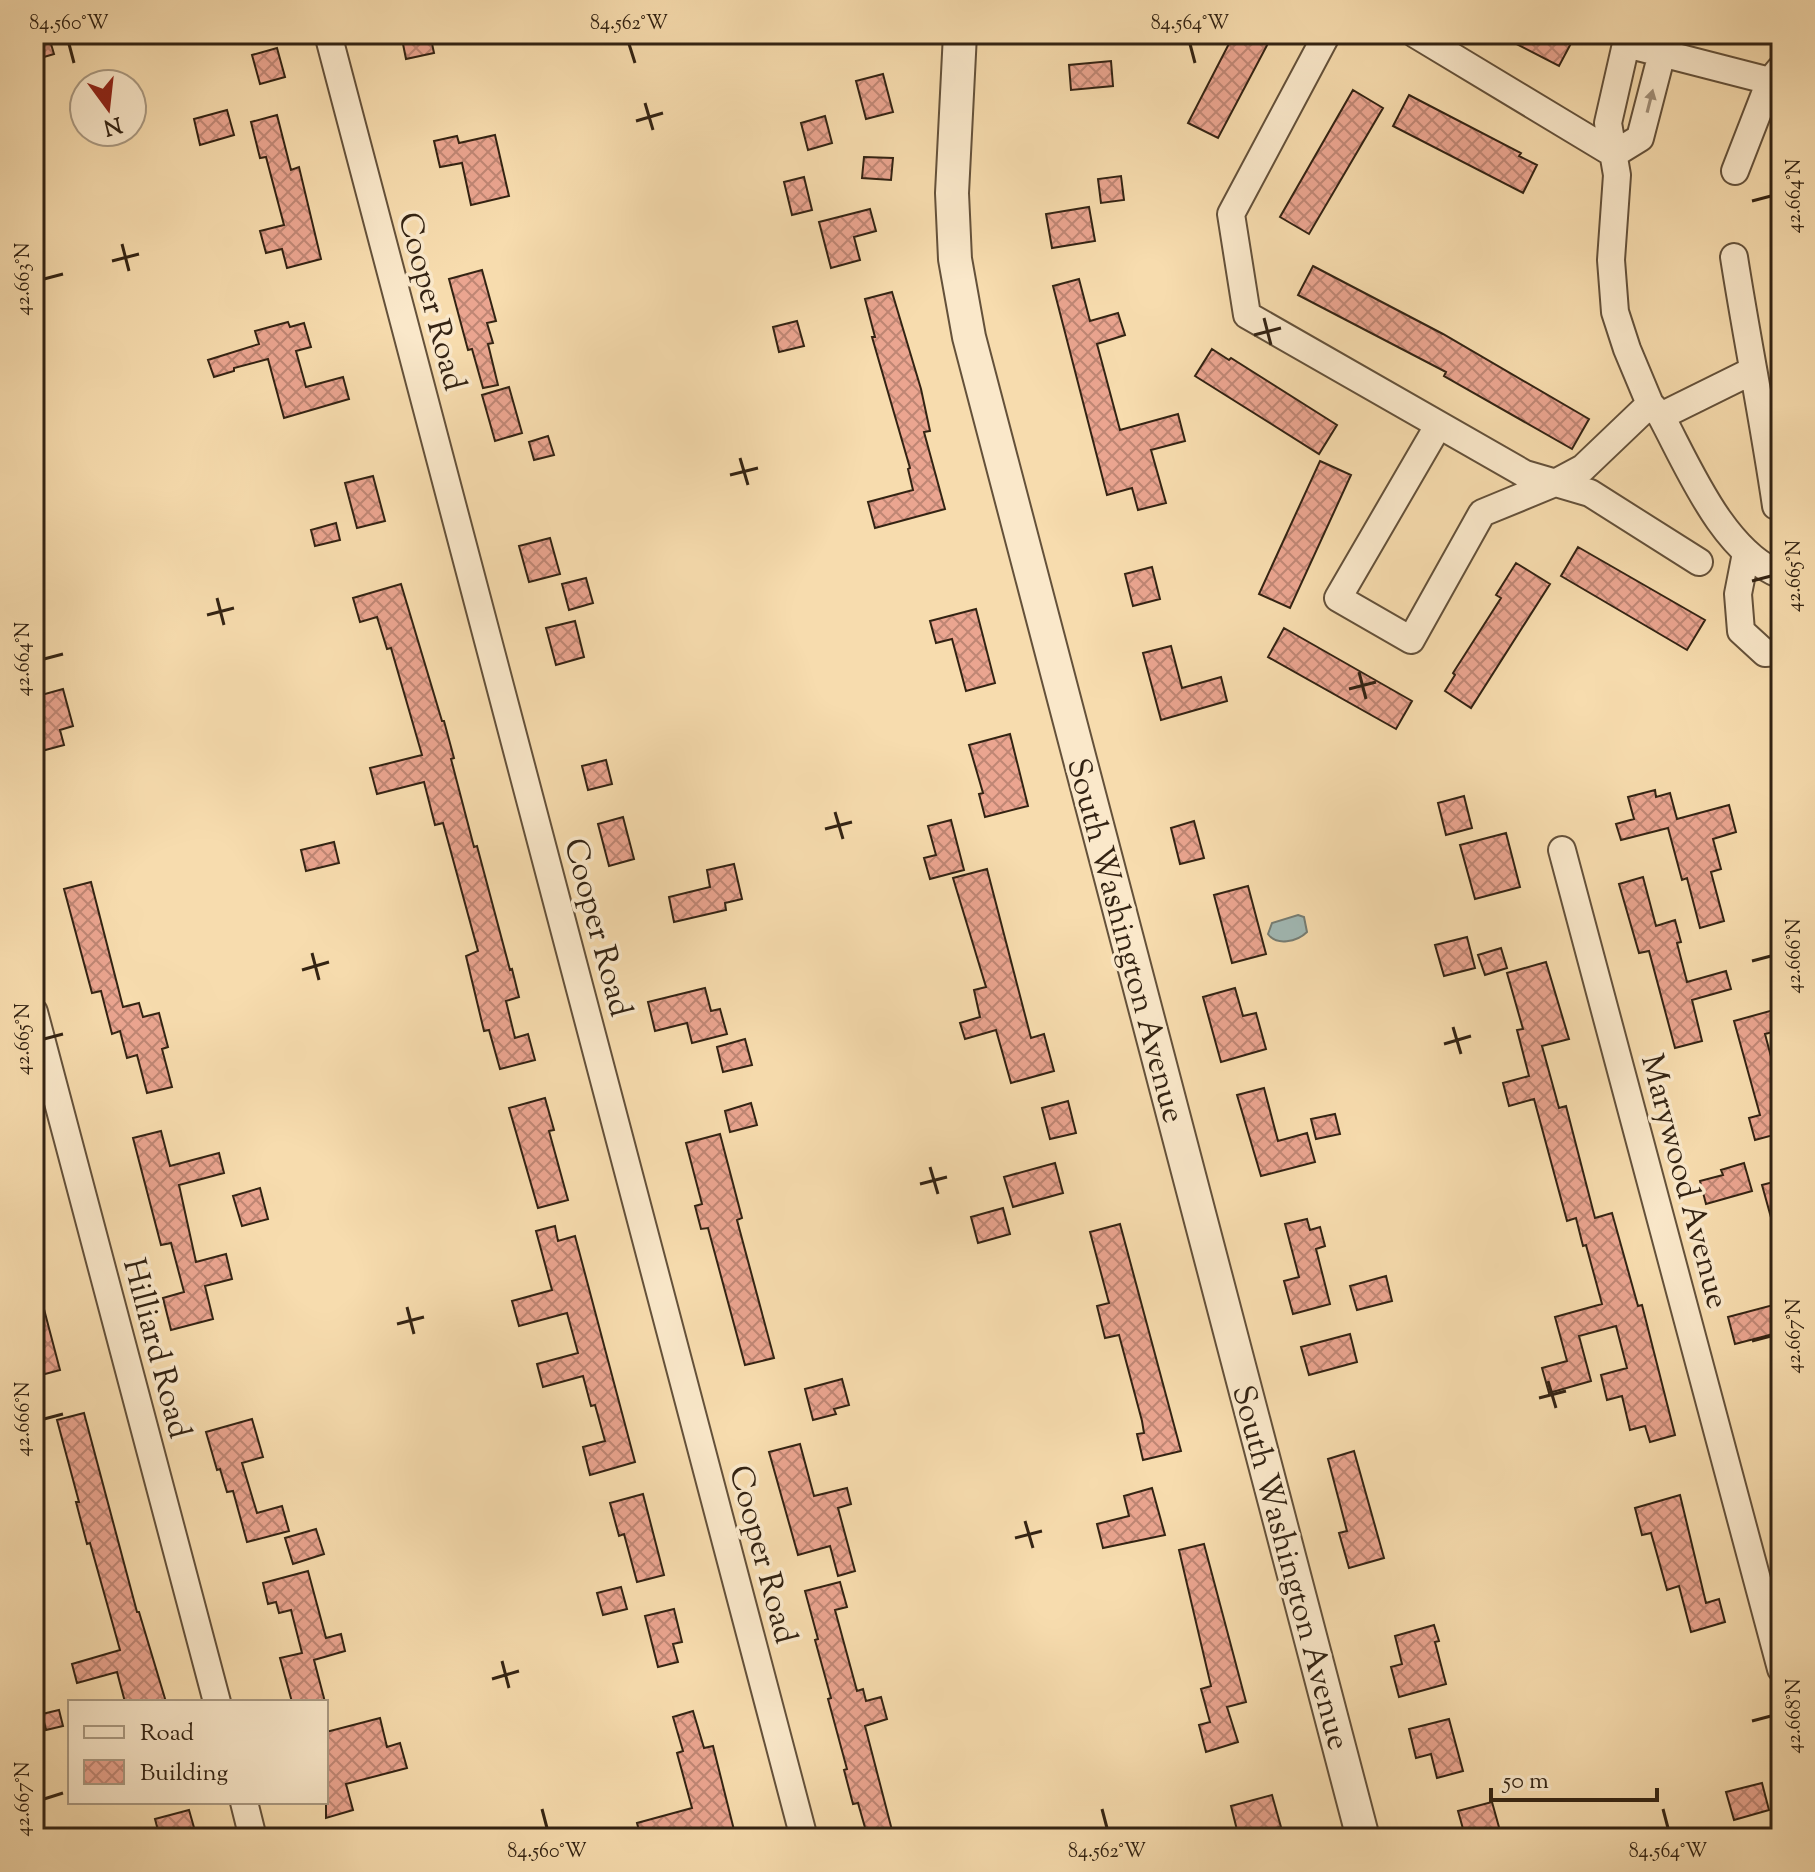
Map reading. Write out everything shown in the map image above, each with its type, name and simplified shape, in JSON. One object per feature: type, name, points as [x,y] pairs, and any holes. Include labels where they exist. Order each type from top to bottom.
[{"type":"street","name":"Cooper Road","points":[[328,34],[804,1838]]},
{"type":"street","name":"South Washington Avenue","points":[[960,34],[952,193],[955,259],[969,337],[1363,1838]]},
{"type":"street","points":[[1327,34],[1231,214],[1247,315],[1525,474],[1590,493],[1699,562]]},
{"type":"street","points":[[1415,34],[1614,154]]},
{"type":"street","points":[[1735,171],[1776,75],[1662,44],[1626,39],[1608,123],[1617,175],[1611,260],[1615,312],[1627,349],[1656,410],[1711,509],[1746,553],[1781,575]]},
{"type":"street","points":[[1614,154],[1640,138],[1662,44]]},
{"type":"street","points":[[1734,257],[1752,371],[1764,420],[1776,506]]},
{"type":"street","points":[[1438,426],[1338,598],[1411,640],[1482,513],[1583,468],[1656,410],[1752,371]]},
{"type":"street","points":[[1746,553],[1738,594],[1741,631],[1765,653],[1781,652]]},
{"type":"street","name":"Marywood Avenue","points":[[1562,850],[1781,1669]]},
{"type":"street","name":"Hilliard Road","points":[[34,1012],[216,1700]]},
{"type":"street","points":[[244,1804],[253,1838]]},
{"type":"water","points":[[1298,915],[1304,917],[1307,932],[1303,935],[1281,941],[1268,934],[1272,923]]},
{"type":"building","points":[[34,34],[48,34],[54,54],[34,60]]},
{"type":"building","points":[[401,34],[430,34],[434,53],[406,59]]},
{"type":"building","points":[[1234,34],[1273,34],[1218,138],[1188,123]]},
{"type":"building","points":[[1497,34],[1576,34],[1559,66]]},
{"type":"building","points":[[277,48],[285,77],[260,84],[252,55]]},
{"type":"building","points":[[1111,61],[1113,86],[1071,90],[1069,65]]},
{"type":"building","points":[[883,74],[893,112],[866,119],[856,81]]},
{"type":"building","points":[[1353,90],[1383,108],[1309,234],[1280,217]]},
{"type":"building","points":[[1409,95],[1521,153],[1519,156],[1537,165],[1523,193],[1393,126]]},
{"type":"building","points":[[227,110],[234,135],[200,145],[194,119]]},
{"type":"building","points":[[277,115],[291,170],[299,167],[321,259],[287,268],[282,249],[266,253],[260,231],[284,225],[266,157],[260,158],[251,122]]},
{"type":"building","points":[[825,116],[832,143],[808,150],[801,123]]},
{"type":"building","points":[[495,135],[509,196],[471,205],[462,163],[440,167],[434,141],[457,136],[459,143]]},
{"type":"building","points":[[864,157],[893,158],[891,180],[862,178]]},
{"type":"building","points":[[1121,176],[1124,200],[1101,203],[1098,179]]},
{"type":"building","points":[[804,177],[812,210],[792,215],[784,182]]},
{"type":"building","points":[[1089,207],[1095,241],[1052,248],[1046,214]]},
{"type":"building","points":[[870,209],[876,231],[854,237],[860,260],[831,268],[819,222]]},
{"type":"building","points":[[1313,266],[1443,334],[1589,419],[1572,449],[1444,376],[1446,372],[1298,295]]},
{"type":"building","points":[[482,270],[496,321],[487,323],[493,343],[488,344],[498,385],[483,388],[472,349],[468,350],[449,279]]},
{"type":"building","points":[[1079,279],[1090,321],[1118,313],[1125,335],[1097,344],[1120,430],[1178,414],[1185,441],[1151,450],[1166,503],[1138,510],[1132,488],[1107,495],[1053,286]]},
{"type":"building","points":[[892,292],[921,389],[930,431],[924,432],[945,509],[875,528],[868,502],[913,490],[910,468],[872,337],[875,337],[865,299]]},
{"type":"building","points":[[797,321],[804,346],[779,352],[773,327]]},
{"type":"building","points":[[288,322],[290,327],[304,323],[311,347],[296,351],[306,387],[343,377],[349,399],[284,418],[268,359],[214,377],[208,360],[259,344],[255,331]]},
{"type":"building","points":[[1212,349],[1337,425],[1319,454],[1195,376]]},
{"type":"building","points":[[509,387],[522,433],[495,441],[482,395]]},
{"type":"building","points":[[548,436],[554,455],[534,460],[529,442]]},
{"type":"building","points":[[1320,461],[1351,475],[1290,608],[1259,594]]},
{"type":"building","points":[[373,476],[385,521],[357,528],[345,483]]},
{"type":"building","points":[[336,523],[340,540],[315,546],[311,530]]},
{"type":"building","points":[[550,538],[560,574],[529,582],[519,546]]},
{"type":"building","points":[[1578,547],[1705,620],[1687,650],[1561,576]]},
{"type":"building","points":[[1516,563],[1550,584],[1471,708],[1445,691],[1455,675],[1453,673],[1501,598],[1496,595]]},
{"type":"building","points":[[1152,567],[1160,599],[1133,606],[1125,574]]},
{"type":"building","points":[[586,578],[593,603],[569,610],[562,584]]},
{"type":"building","points":[[401,584],[444,721],[474,847],[477,846],[512,969],[519,997],[506,1001],[515,1038],[528,1034],[535,1060],[500,1069],[489,1030],[484,1031],[466,956],[478,951],[443,823],[435,825],[424,782],[377,794],[370,768],[422,755],[391,648],[387,649],[377,617],[360,622],[353,598]]},
{"type":"building","points":[[976,609],[995,683],[966,691],[952,639],[936,643],[930,621]]},
{"type":"building","points":[[575,621],[584,657],[556,665],[546,628]]},
{"type":"building","points":[[1284,628],[1412,701],[1396,729],[1268,657]]},
{"type":"building","points":[[1171,646],[1182,688],[1221,677],[1227,701],[1161,720],[1143,653]]},
{"type":"building","points":[[63,689],[73,726],[60,730],[64,745],[38,752],[34,738],[34,697]]},
{"type":"building","points":[[1010,734],[1028,806],[985,817],[979,794],[983,793],[969,745]]},
{"type":"building","points":[[606,760],[612,784],[588,790],[582,766]]},
{"type":"building","points":[[1655,790],[1656,797],[1670,793],[1677,819],[1729,805],[1736,832],[1713,839],[1721,869],[1711,872],[1724,921],[1700,928],[1687,878],[1682,880],[1668,828],[1621,840],[1616,824],[1634,819],[1628,797]]},
{"type":"building","points":[[1464,796],[1472,828],[1446,835],[1438,803]]},
{"type":"building","points":[[623,817],[634,859],[609,866],[598,824]]},
{"type":"building","points":[[951,820],[964,870],[930,879],[924,858],[936,855],[928,826]]},
{"type":"building","points":[[1194,821],[1204,858],[1180,864],[1171,828]]},
{"type":"building","points":[[1506,833],[1520,887],[1475,899],[1460,845]]},
{"type":"building","points":[[334,842],[339,863],[306,871],[301,850]]},
{"type":"building","points":[[734,864],[742,899],[725,903],[726,910],[674,922],[669,897],[710,887],[707,870]]},
{"type":"building","points":[[987,869],[1031,1038],[1044,1034],[1054,1071],[1011,1083],[996,1030],[965,1039],[960,1023],[980,1017],[974,990],[986,987],[953,878]]},
{"type":"building","points":[[1643,877],[1656,926],[1675,920],[1681,942],[1677,943],[1687,982],[1726,971],[1731,989],[1692,1000],[1702,1041],[1675,1048],[1649,951],[1639,953],[1619,884]]},
{"type":"building","points":[[91,882],[123,1007],[139,1003],[143,1017],[159,1013],[168,1047],[162,1049],[172,1087],[147,1093],[137,1055],[127,1058],[120,1031],[112,1034],[101,991],[92,993],[64,889]]},
{"type":"building","points":[[1248,886],[1266,954],[1232,963],[1214,895]]},
{"type":"building","points":[[1467,937],[1475,968],[1444,976],[1435,945]]},
{"type":"building","points":[[1501,948],[1507,968],[1485,975],[1478,955]]},
{"type":"building","points":[[1546,962],[1569,1039],[1542,1046],[1559,1108],[1566,1106],[1595,1218],[1612,1213],[1638,1306],[1642,1305],[1675,1435],[1650,1442],[1645,1426],[1630,1430],[1622,1396],[1607,1400],[1601,1375],[1627,1368],[1616,1326],[1579,1336],[1591,1381],[1549,1393],[1542,1368],[1567,1361],[1555,1317],[1602,1304],[1576,1218],[1567,1221],[1534,1099],[1509,1106],[1503,1083],[1529,1076],[1517,1030],[1523,1029],[1507,973]]},
{"type":"building","points":[[705,988],[711,1011],[720,1009],[727,1034],[692,1043],[687,1023],[655,1031],[648,1002]]},
{"type":"building","points":[[1235,988],[1243,1016],[1256,1013],[1266,1049],[1221,1062],[1203,997]]},
{"type":"building","points":[[1781,1008],[1781,1030],[1765,1034],[1778,1083],[1772,1084],[1781,1116],[1781,1133],[1755,1140],[1749,1118],[1760,1115],[1734,1021]]},
{"type":"building","points":[[745,1039],[752,1065],[723,1072],[717,1047]]},
{"type":"building","points":[[1264,1088],[1278,1141],[1307,1133],[1315,1162],[1261,1176],[1237,1095]]},
{"type":"building","points":[[545,1098],[554,1130],[549,1131],[568,1200],[538,1208],[509,1108]]},
{"type":"building","points":[[1068,1101],[1076,1133],[1050,1139],[1042,1108]]},
{"type":"building","points":[[751,1103],[757,1125],[730,1132],[725,1111]]},
{"type":"building","points":[[1335,1114],[1340,1134],[1316,1139],[1311,1119]]},
{"type":"building","points":[[161,1131],[170,1166],[219,1153],[224,1173],[179,1185],[196,1262],[226,1254],[232,1279],[205,1286],[213,1319],[171,1330],[163,1298],[184,1292],[171,1243],[161,1245],[133,1138]]},
{"type":"building","points":[[720,1134],[742,1218],[737,1220],[774,1358],[745,1365],[708,1228],[701,1229],[695,1206],[702,1204],[686,1143]]},
{"type":"building","points":[[1055,1163],[1063,1193],[1013,1207],[1004,1177]]},
{"type":"building","points":[[1744,1163],[1752,1191],[1706,1204],[1700,1181],[1723,1175],[1721,1170]]},
{"type":"building","points":[[1781,1180],[1781,1232],[1775,1232],[1762,1185]]},
{"type":"building","points":[[260,1188],[268,1219],[242,1226],[233,1196]]},
{"type":"building","points":[[1003,1208],[1010,1234],[978,1243],[971,1217]]},
{"type":"building","points":[[1307,1219],[1310,1230],[1320,1227],[1325,1246],[1316,1249],[1330,1304],[1293,1314],[1284,1281],[1299,1277],[1285,1224]]},
{"type":"building","points":[[1120,1224],[1181,1451],[1143,1460],[1137,1434],[1144,1433],[1142,1421],[1119,1335],[1105,1338],[1097,1306],[1109,1303],[1090,1232]]},
{"type":"building","points":[[555,1226],[558,1241],[575,1236],[635,1462],[590,1475],[583,1447],[605,1441],[583,1376],[543,1387],[537,1364],[578,1353],[567,1313],[519,1326],[512,1301],[552,1290],[536,1231]]},
{"type":"building","points":[[1386,1276],[1392,1301],[1357,1310],[1350,1286]]},
{"type":"building","points":[[40,1294],[60,1370],[34,1377],[34,1295]]},
{"type":"building","points":[[1781,1303],[1781,1332],[1735,1344],[1728,1317]]},
{"type":"building","points":[[1350,1334],[1357,1362],[1309,1375],[1301,1347]]},
{"type":"building","points":[[842,1379],[849,1405],[834,1409],[836,1414],[813,1420],[805,1389]]},
{"type":"building","points":[[84,1413],[137,1612],[165,1700],[124,1700],[117,1672],[77,1683],[72,1664],[120,1650],[90,1543],[87,1544],[57,1420]]},
{"type":"building","points":[[252,1419],[263,1457],[242,1463],[257,1513],[282,1506],[289,1531],[247,1542],[233,1491],[227,1492],[206,1432]]},
{"type":"building","points":[[800,1444],[814,1496],[847,1488],[851,1504],[838,1508],[855,1571],[838,1576],[830,1546],[798,1555],[769,1452]]},
{"type":"building","points":[[1354,1451],[1384,1558],[1349,1568],[1339,1533],[1347,1531],[1328,1459]]},
{"type":"building","points":[[1152,1488],[1165,1535],[1103,1548],[1097,1524],[1129,1516],[1124,1496]]},
{"type":"building","points":[[643,1494],[664,1575],[637,1582],[624,1534],[619,1536],[610,1503]]},
{"type":"building","points":[[1680,1495],[1706,1603],[1719,1599],[1725,1622],[1691,1632],[1679,1586],[1667,1590],[1651,1533],[1642,1535],[1635,1508]]},
{"type":"building","points":[[316,1529],[324,1554],[293,1564],[285,1538]]},
{"type":"building","points":[[1204,1544],[1246,1702],[1227,1707],[1238,1742],[1206,1752],[1199,1725],[1210,1722],[1201,1689],[1211,1686],[1179,1550]]},
{"type":"building","points":[[308,1571],[326,1638],[341,1634],[345,1651],[314,1660],[324,1700],[291,1700],[280,1658],[302,1653],[291,1610],[279,1613],[276,1602],[268,1604],[263,1583]]},
{"type":"building","points":[[840,1582],[847,1607],[835,1610],[857,1691],[863,1689],[866,1701],[881,1697],[887,1719],[865,1726],[894,1838],[868,1838],[858,1803],[853,1804],[828,1699],[831,1698],[815,1640],[818,1639],[805,1591]]},
{"type":"building","points":[[621,1587],[627,1609],[603,1615],[597,1593]]},
{"type":"building","points":[[674,1609],[682,1642],[673,1644],[678,1662],[658,1667],[645,1616]]},
{"type":"building","points":[[1434,1625],[1439,1641],[1435,1642],[1446,1684],[1399,1697],[1391,1667],[1402,1664],[1395,1636]]},
{"type":"building","points":[[59,1710],[63,1726],[46,1730],[42,1714]]},
{"type":"building","points":[[693,1711],[704,1748],[713,1746],[736,1838],[641,1838],[637,1823],[692,1808],[677,1753],[683,1751],[673,1717]]},
{"type":"building","points":[[380,1718],[387,1747],[400,1743],[407,1768],[346,1784],[353,1810],[326,1818],[328,1731]]},
{"type":"building","points":[[1449,1719],[1463,1771],[1437,1778],[1431,1754],[1416,1758],[1409,1729]]},
{"type":"building","points":[[1762,1783],[1769,1810],[1734,1820],[1726,1792]]},
{"type":"building","points":[[1272,1795],[1281,1827],[1239,1838],[1231,1806]]},
{"type":"building","points":[[1492,1802],[1502,1838],[1482,1838],[1480,1831],[1465,1836],[1458,1811]]},
{"type":"building","points":[[189,1810],[197,1838],[160,1838],[155,1819]]}]
